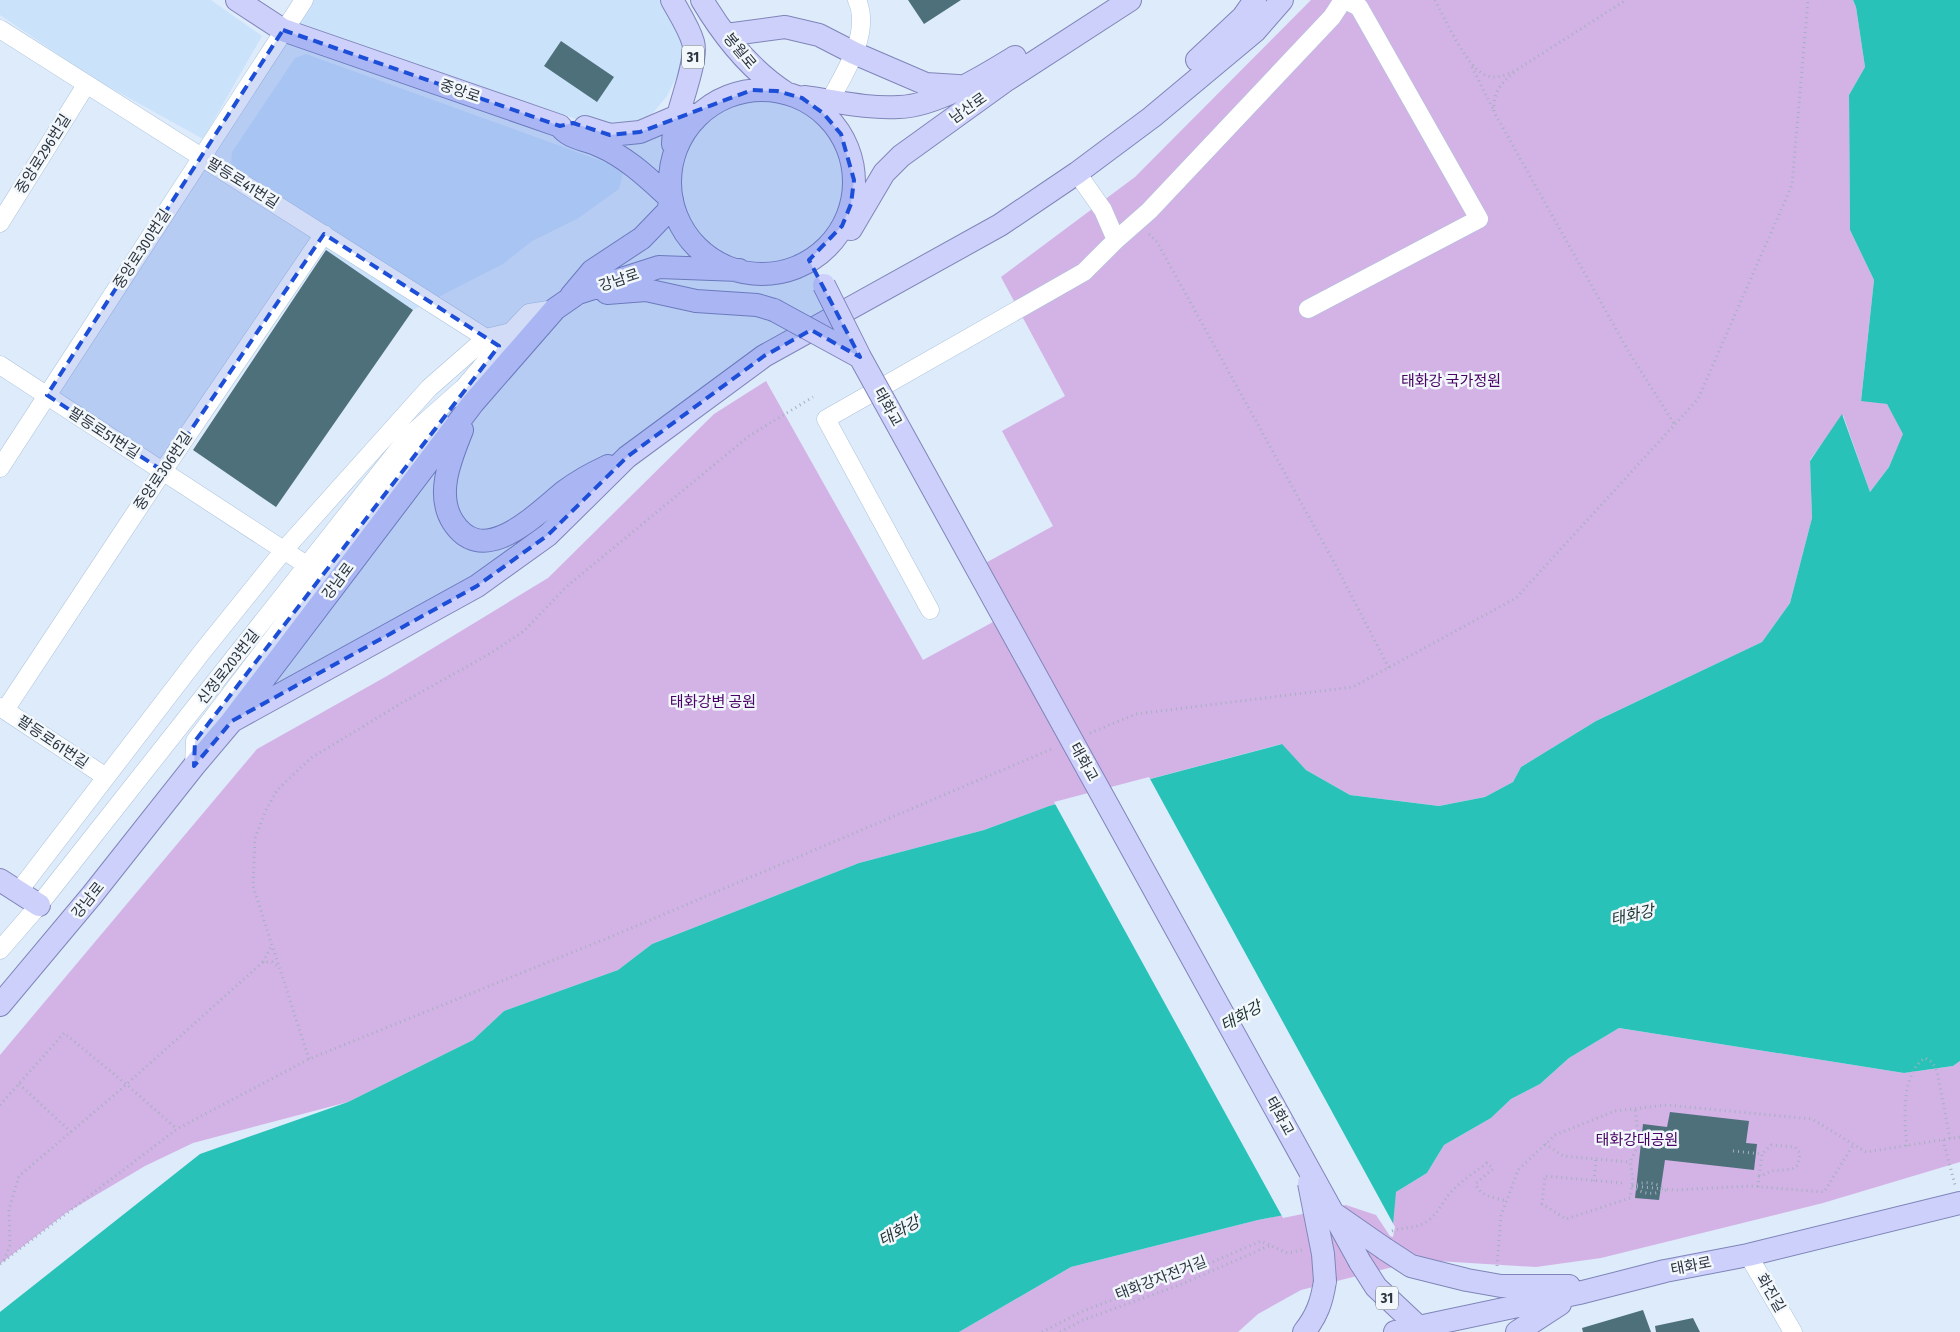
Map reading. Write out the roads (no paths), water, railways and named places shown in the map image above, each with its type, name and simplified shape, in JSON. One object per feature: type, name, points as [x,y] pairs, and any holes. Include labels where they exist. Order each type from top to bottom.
[{"type":"main road","name":"중앙로","points":[[237,0],[283,30],[560,126],[565,134],[602,146],[634,166],[672,200]]},
{"type":"main road","name":"31","points":[[672,0],[693,43],[693,59],[677,116]]},
{"type":"main road","name":"봉월로","points":[[702,0],[746,62],[773,84],[789,94]]},
{"type":"main road","points":[[673,158],[684,133],[702,111],[727,96],[752,90],[777,91],[826,106],[900,108],[927,102],[981,78],[1108,0]]},
{"type":"main road","name":"남산로","points":[[831,242],[853,227],[884,173],[901,156],[1005,81],[1130,0]]},
{"type":"main road","points":[[232,721],[477,586],[548,535],[627,457],[764,356],[1000,225],[1077,173],[1152,117],[1255,31],[1282,0]]},
{"type":"main road","points":[[1152,117],[1176,77],[1219,41],[1248,6]]},
{"type":"main road","points":[[726,35],[785,27],[819,35],[854,53],[926,84],[962,87]]},
{"type":"main road","points":[[560,126],[573,123],[610,135],[640,132],[716,102]]},
{"type":"main road","points":[[677,116],[673,135],[670,191],[678,222],[696,247],[721,265],[751,273],[781,272],[810,260],[831,242],[842,226],[849,210],[854,180],[850,156],[826,106]]},
{"type":"main road","points":[[562,304],[592,271],[642,238],[667,212],[672,200]]},
{"type":"main road","name":"태화교","points":[[810,260],[860,357],[1360,1262],[1376,1286],[1423,1330]]},
{"type":"main road","name":"강남로","points":[[0,1005],[92,895],[232,721],[468,396],[562,304],[578,293],[659,267],[739,270]]},
{"type":"main road","points":[[562,304],[646,290],[696,301],[757,305],[774,310],[860,357]]},
{"type":"main road","points":[[468,396],[451,457],[445,492],[448,513],[458,530],[473,539],[491,541],[511,533],[578,482],[627,457]]},
{"type":"main road","points":[[9,886],[39,905]]},
{"type":"main road","points":[[1304,1160],[1323,1254],[1325,1281],[1321,1304],[1304,1332]]},
{"type":"main road","name":"태화로","points":[[1395,1332],[1423,1330],[1665,1271],[1748,1255],[1960,1203]]},
{"type":"main road","points":[[1333,1213],[1385,1241],[1412,1266],[1467,1280],[1493,1284],[1608,1286]]},
{"type":"main road","points":[[1516,1332],[1579,1293]]},
{"type":"street","name":"중앙로300번길","points":[[0,468],[304,0]]},
{"type":"street","points":[[826,106],[859,42],[862,20],[857,0]]},
{"type":"street","points":[[930,610],[826,419],[1084,272],[1137,220],[1149,211],[1332,17],[1344,0],[1359,8],[1479,219],[1308,308]]},
{"type":"street","name":"팔등로41번길","points":[[0,29],[486,338]]},
{"type":"street","name":"중앙로296번길","points":[[0,223],[86,84]]},
{"type":"street","points":[[1077,173],[1103,210],[1116,240]]},
{"type":"street","name":"중앙로306번길","points":[[2,708],[324,234]]},
{"type":"street","points":[[194,766],[195,741],[468,396],[511,332],[529,313],[562,304]]},
{"type":"street","points":[[9,886],[106,777],[202,652],[284,550],[429,388],[486,338],[511,332]]},
{"type":"street","name":"팔등로51번길","points":[[0,364],[308,566]]},
{"type":"street","name":"신정로203번길","points":[[0,950],[39,905],[409,436],[468,396]]},
{"type":"street","name":"팔등로61번길","points":[[2,708],[106,777]]},
{"type":"street","name":"화진길","points":[[1748,1255],[1793,1332]]},
{"type":"water","name":"태화강","points":[[1853,0],[1960,0],[1960,1061],[1953,1066],[1904,1073],[1619,1028],[1569,1058],[1540,1084],[1511,1099],[1491,1118],[1444,1145],[1427,1173],[1396,1192],[1392,1235],[1378,1213],[1346,1203],[1258,1220],[1071,1267],[959,1332],[0,1332],[0,1312],[200,1154],[348,1102],[473,1040],[504,1011],[618,970],[652,944],[859,863],[984,830],[1049,806],[1282,744],[1306,770],[1350,795],[1439,806],[1485,797],[1513,782],[1521,767],[1596,721],[1762,642],[1790,603],[1812,518],[1810,461],[1842,414],[1870,492],[1889,467],[1903,434],[1887,404],[1861,401],[1874,280],[1850,230],[1849,95],[1865,67],[1856,7]]},
{"type":"park label","name":"태화강 국가정원","points":[[1451,381]]},
{"type":"park label","name":"태화강변 공원","points":[[713,702]]},
{"type":"park label","name":"태화강대공원","points":[[1637,1140]]}]
